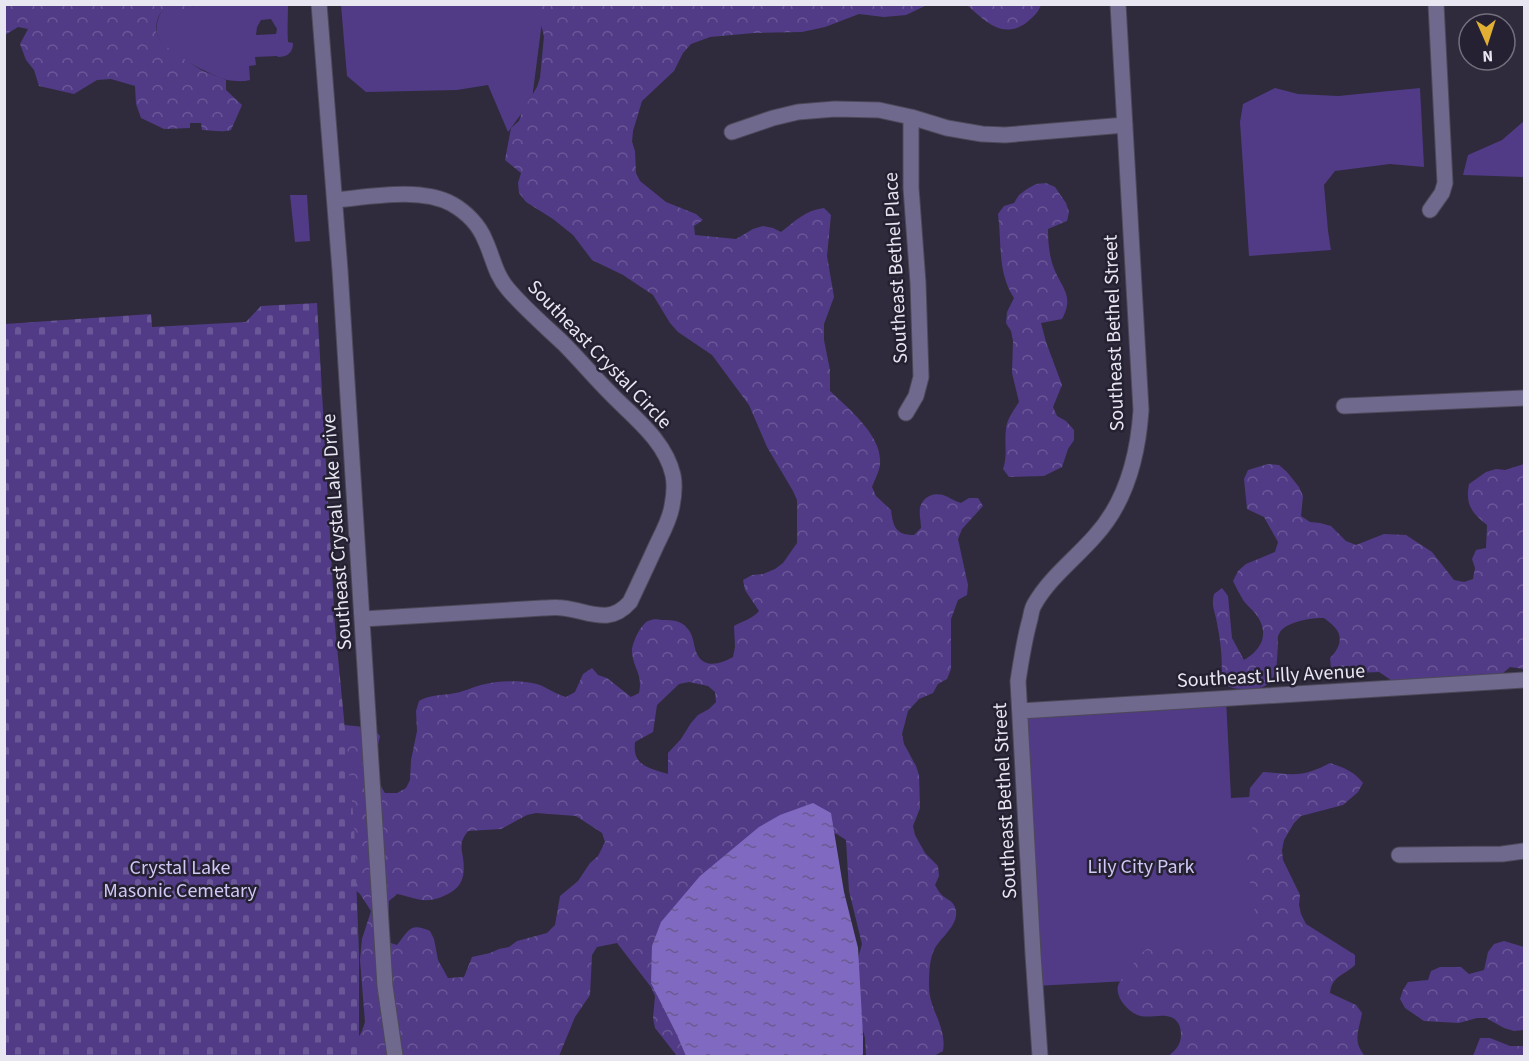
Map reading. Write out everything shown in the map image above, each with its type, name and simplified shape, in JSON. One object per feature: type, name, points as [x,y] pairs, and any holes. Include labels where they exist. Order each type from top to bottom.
[{"type":"street","name":"Southeast Crystal Lake Drive","points":[[319,4],[335,200],[385,986],[395,1056]]},
{"type":"street","name":"Southeast Bethel Street","points":[[1040,1056],[1018,681],[1022,650],[1033,606],[1055,577],[1095,536],[1119,502],[1135,457],[1141,410],[1118,4]]},
{"type":"street","points":[[1430,210],[1442,193],[1445,183],[1436,4]]},
{"type":"street","points":[[732,132],[798,112],[835,108],[879,110],[947,128],[982,134],[1005,135],[1125,125]]},
{"type":"street","name":"Southeast Bethel Place","points":[[906,413],[916,396],[921,377],[918,283],[911,188],[911,117]]},
{"type":"street","name":"Southeast Crystal Circle","points":[[335,200],[403,195],[427,196],[450,203],[466,213],[480,229],[492,262],[507,289],[653,437],[664,452],[674,486],[672,507],[630,602],[624,609],[612,615],[603,616],[563,608],[543,608],[363,619]]},
{"type":"street","points":[[1344,406],[1524,398]]},
{"type":"street","name":"Southeast Lilly Avenue","points":[[1020,711],[1524,680]]},
{"type":"street","points":[[1399,855],[1502,854],[1524,851]]},
{"type":"green space","points":[[5,4],[194,5],[182,11],[161,12],[156,32],[162,42],[172,51],[203,71],[226,80],[226,90],[242,105],[231,130],[202,130],[201,123],[190,123],[190,128],[164,129],[141,118],[136,104],[135,86],[111,79],[97,80],[74,94],[39,86],[34,70],[26,60],[20,44],[28,29],[18,27],[5,35]]},
{"type":"green space","points":[[288,5],[288,42],[293,43],[292,49],[284,56],[255,57],[256,65],[249,66],[250,80],[227,80],[211,74],[170,50],[159,39],[156,29],[161,12],[194,6]],"holes":[[[271,19],[277,29],[276,34],[256,35],[261,20]]]},
{"type":"green space","points":[[341,5],[536,5],[542,22],[532,99],[508,132],[488,85],[457,90],[366,92],[347,76]]},
{"type":"green space","points":[[534,5],[927,5],[906,15],[884,17],[859,14],[825,27],[802,32],[710,37],[691,44],[683,53],[674,71],[642,101],[632,142],[635,151],[636,173],[640,181],[666,202],[696,214],[703,220],[694,226],[695,235],[736,239],[763,226],[781,232],[801,217],[818,209],[824,208],[831,215],[827,256],[834,297],[824,324],[824,340],[830,370],[830,391],[862,422],[879,450],[879,470],[872,487],[876,496],[891,510],[896,529],[908,535],[914,535],[921,528],[921,504],[931,495],[943,495],[961,503],[969,498],[978,498],[983,506],[962,529],[958,539],[968,585],[967,595],[958,600],[951,619],[951,669],[947,679],[938,684],[933,693],[919,699],[908,711],[902,734],[904,744],[919,775],[920,808],[913,826],[915,835],[925,853],[938,866],[939,876],[935,885],[942,895],[954,905],[956,912],[956,918],[934,950],[930,963],[930,995],[944,1042],[943,1051],[934,1056],[866,1056],[865,1038],[854,996],[855,969],[862,944],[849,891],[846,840],[837,834],[827,832],[703,1056],[677,1056],[655,1028],[653,1018],[655,996],[651,987],[617,943],[597,947],[592,955],[590,995],[575,1017],[559,1056],[357,1056],[357,1040],[365,1022],[360,960],[362,939],[371,911],[360,894],[344,880],[335,727],[345,725],[373,728],[380,736],[376,758],[381,786],[385,793],[397,793],[406,788],[410,780],[411,760],[417,731],[416,711],[419,701],[428,697],[506,681],[537,684],[566,697],[575,692],[583,674],[592,668],[598,675],[607,678],[631,697],[639,693],[640,687],[632,653],[633,645],[642,627],[648,621],[653,620],[672,620],[682,623],[691,634],[700,659],[713,664],[723,662],[733,657],[734,626],[759,611],[745,590],[743,580],[752,575],[763,574],[775,569],[783,563],[797,543],[797,500],[793,491],[767,447],[749,405],[712,355],[678,332],[653,295],[623,275],[592,260],[573,235],[526,202],[519,193],[518,183],[521,173],[505,160],[511,128],[519,121],[540,78],[544,36]],"holes":[[[689,682],[708,686],[715,692],[716,702],[698,715],[668,753],[668,774],[648,768],[636,756],[635,742],[653,732],[657,705],[679,684]],[[536,813],[576,816],[602,833],[605,842],[598,856],[590,863],[578,881],[560,896],[555,925],[547,933],[472,957],[464,977],[448,978],[438,960],[430,931],[418,927],[410,929],[397,945],[388,942],[389,901],[397,894],[423,900],[434,899],[453,891],[460,883],[464,869],[462,844],[468,831],[501,829],[527,815]]]},
{"type":"green space","points":[[967,5],[1041,5],[1037,13],[1026,23],[1017,28],[1001,29],[987,22]]},
{"type":"green space","points":[[1275,88],[1298,94],[1338,96],[1420,88],[1424,167],[1390,164],[1335,171],[1324,185],[1331,250],[1249,256],[1240,122],[1243,104]]},
{"type":"green space","points":[[1524,121],[1524,177],[1463,175],[1468,155],[1502,140]]},
{"type":"green space","points":[[1046,183],[1055,187],[1069,212],[1067,221],[1048,229],[1052,261],[1067,297],[1067,304],[1062,319],[1041,323],[1062,385],[1053,407],[1057,416],[1066,421],[1074,430],[1074,440],[1068,449],[1062,467],[1044,476],[1009,477],[1003,469],[1006,429],[1009,418],[1019,402],[1012,373],[1013,341],[1006,323],[1007,312],[1014,298],[1003,268],[998,214],[1004,206],[1014,203],[1027,189],[1036,184]]},
{"type":"green space","points":[[290,195],[307,195],[310,241],[295,242]]},
{"type":"green space","name":"Crystal Lake Masonic Cemetary","points":[[317,303],[335,626],[354,823],[359,954],[359,1056],[5,1056],[5,324],[151,314],[152,327],[246,322],[261,306]]},
{"type":"green space","points":[[1268,464],[1279,465],[1299,487],[1303,496],[1301,516],[1310,522],[1331,526],[1346,541],[1356,545],[1384,534],[1406,535],[1432,552],[1454,580],[1464,582],[1473,579],[1475,568],[1472,559],[1476,550],[1486,548],[1487,525],[1471,508],[1468,498],[1469,484],[1486,472],[1496,469],[1505,470],[1524,464],[1524,669],[1510,667],[1496,679],[1412,694],[1379,672],[1358,673],[1350,677],[1340,676],[1331,668],[1330,658],[1339,643],[1338,632],[1324,618],[1319,618],[1299,621],[1282,630],[1278,636],[1275,674],[1268,684],[1252,689],[1239,689],[1221,682],[1221,653],[1213,606],[1214,594],[1222,588],[1228,596],[1232,638],[1244,660],[1256,651],[1262,640],[1260,620],[1243,600],[1233,581],[1238,571],[1246,564],[1275,552],[1278,542],[1264,517],[1247,509],[1244,479],[1248,470]]},
{"type":"green space","name":"Lily City Park","points":[[1226,699],[1231,798],[1268,796],[1278,973],[1035,986],[1020,711]]},
{"type":"green space","points":[[1330,763],[1344,768],[1363,783],[1358,792],[1343,805],[1301,816],[1284,840],[1283,860],[1300,895],[1299,905],[1306,924],[1355,955],[1355,965],[1333,983],[1330,993],[1356,1005],[1362,1013],[1358,1041],[1365,1056],[1169,1056],[1180,1043],[1181,1031],[1178,1023],[1169,1017],[1137,1015],[1132,1012],[1124,1005],[1119,995],[1120,982],[1142,953],[1153,946],[1167,945],[1197,952],[1236,946],[1247,939],[1254,919],[1253,894],[1245,861],[1251,853],[1254,842],[1249,799],[1250,788],[1263,772],[1300,774]]},
{"type":"green space","points":[[1504,941],[1524,947],[1524,1030],[1514,1031],[1504,1028],[1486,1018],[1459,1023],[1424,1021],[1405,1008],[1400,999],[1408,982],[1428,980],[1431,971],[1440,967],[1461,967],[1469,974],[1484,970],[1488,952],[1494,944]]},
{"type":"green space","points":[[1480,1038],[1490,1038],[1510,1046],[1524,1046],[1524,1056],[1473,1056]]},
{"type":"water","points":[[813,803],[831,813],[844,892],[858,948],[863,1056],[686,1056],[651,983],[652,946],[661,922],[700,876],[759,827],[780,815]]}]
